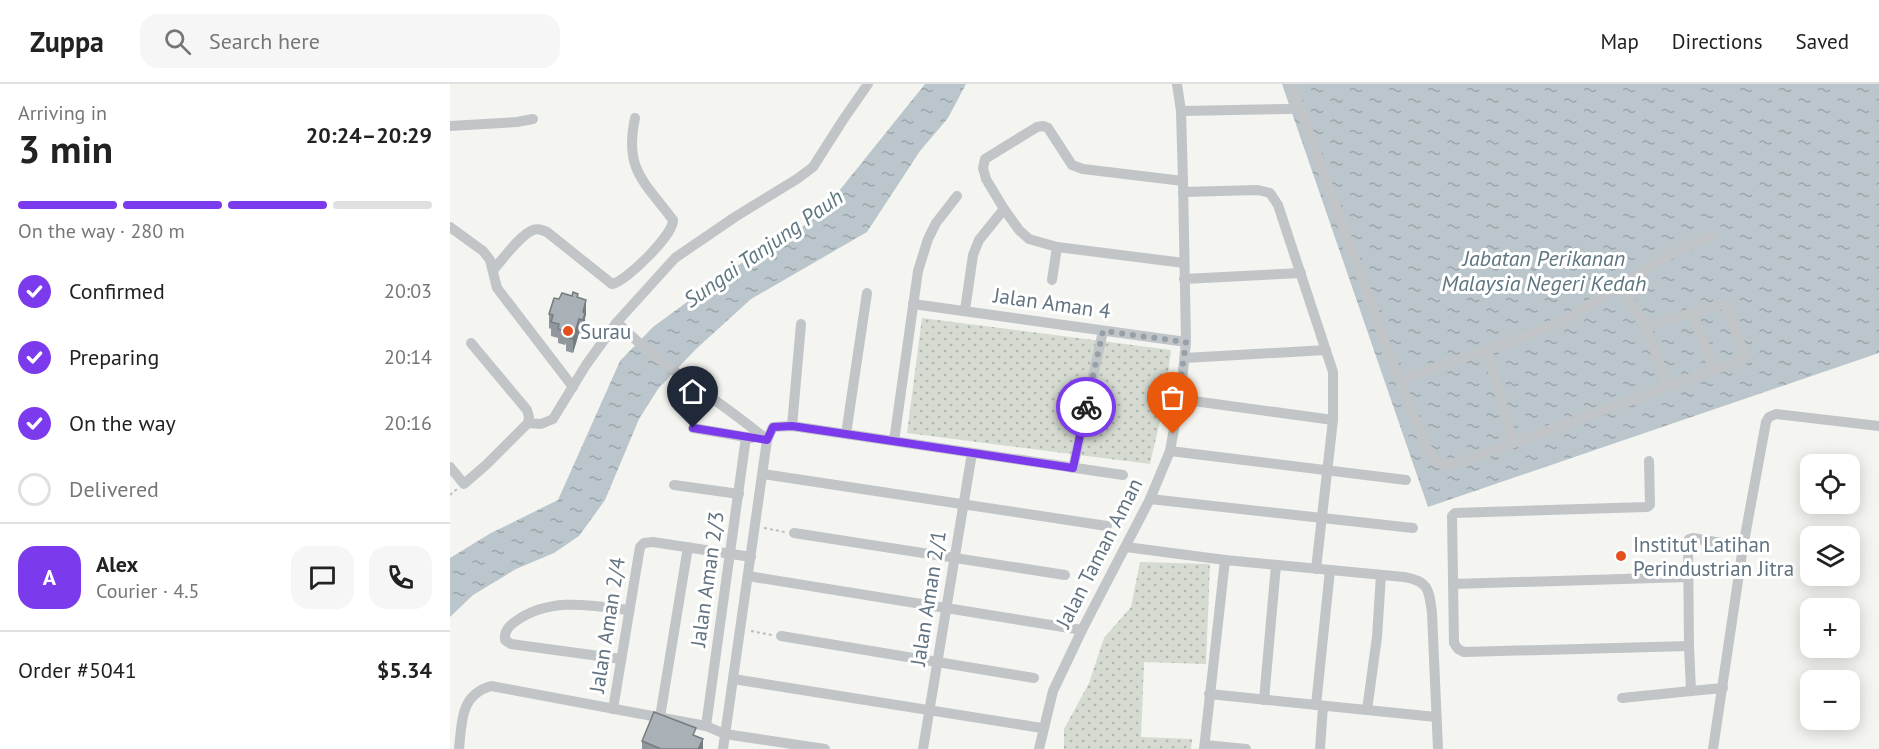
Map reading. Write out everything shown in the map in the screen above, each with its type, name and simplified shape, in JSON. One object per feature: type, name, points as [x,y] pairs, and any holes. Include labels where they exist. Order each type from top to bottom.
[{"type":"street","points":[[528,423],[541,424],[553,419],[586,365],[621,326],[675,258],[813,167],[868,84]]},
{"type":"street","name":"Jalan Taman Aman","points":[[1039,749],[1042,728],[1053,691],[1150,499],[1170,451],[1186,342],[1183,186],[1177,84]]},
{"type":"street","points":[[1291,84],[1400,380],[1425,445],[1436,462],[1444,465],[1464,461],[1744,359],[1727,307],[1723,304],[1647,326]]},
{"type":"street","points":[[1180,111],[1290,109]]},
{"type":"street","points":[[494,269],[525,235],[540,229],[547,232],[612,284],[620,282],[650,254],[672,229],[673,220],[636,171],[632,158],[631,137],[635,118]]},
{"type":"street","points":[[450,126],[533,119]]},
{"type":"street","points":[[1184,263],[1057,247],[1029,239],[1019,230],[986,179],[983,163],[985,159],[1037,127],[1043,126],[1048,128],[1072,165],[1083,169],[1183,186],[1258,190],[1270,193],[1278,205],[1333,372],[1333,420],[1317,569]]},
{"type":"street","points":[[894,441],[918,270],[936,223],[957,196]]},
{"type":"street","points":[[965,310],[973,255],[979,240],[1004,209]]},
{"type":"street","points":[[450,227],[483,251],[494,269],[497,288],[573,387]]},
{"type":"street","points":[[1400,380],[1569,318],[1682,248],[1711,236]]},
{"type":"street","points":[[1052,280],[1057,247]]},
{"type":"street","points":[[1184,279],[1301,273]]},
{"type":"street","points":[[1617,288],[1630,300],[1647,326],[1667,388]]},
{"type":"street","points":[[846,434],[867,293]]},
{"type":"street","name":"Jalan Aman 4","points":[[913,304],[1186,342]]},
{"type":"street","points":[[1693,312],[1714,371]]},
{"type":"street","points":[[792,426],[801,324]]},
{"type":"street","points":[[621,326],[694,387],[736,415],[767,440]]},
{"type":"street","points":[[1073,468],[1103,331]]},
{"type":"street","points":[[450,467],[464,484],[488,465],[528,423],[530,417],[527,410],[471,343]]},
{"type":"street","points":[[1185,358],[1326,350]]},
{"type":"street","points":[[1487,350],[1513,442]]},
{"type":"street","points":[[1179,399],[1333,420]]},
{"type":"street","points":[[1713,749],[1743,547],[1763,436],[1769,417],[1776,414],[1879,426]]},
{"type":"street","points":[[723,749],[767,440],[773,427],[792,426],[1123,475]]},
{"type":"street","points":[[693,428],[767,440]]},
{"type":"street","name":"Jalan Aman 2/3","points":[[706,726],[746,437]]},
{"type":"street","points":[[1170,451],[1406,480]]},
{"type":"street","name":"Jalan Aman 2/1","points":[[923,749],[972,453]]},
{"type":"street","points":[[1649,461],[1650,505],[1647,507],[1455,513],[1452,516],[1454,644],[1464,652],[1689,646]]},
{"type":"street","points":[[763,474],[1107,526]]},
{"type":"street","points":[[674,485],[739,494]]},
{"type":"street","points":[[1150,499],[1413,528]]},
{"type":"street","points":[[794,533],[1065,575]]},
{"type":"street","points":[[1691,691],[1689,539],[1743,547]]},
{"type":"street","name":"Jalan Aman 2/4","points":[[613,709],[640,547],[644,543],[653,542],[688,547]]},
{"type":"street","points":[[660,717],[688,547],[750,557]]},
{"type":"street","points":[[1126,547],[1226,560],[1416,579],[1424,583],[1432,613],[1438,749]]},
{"type":"street","points":[[1226,560],[1209,694],[1205,747],[1246,749]]},
{"type":"street","points":[[1264,700],[1276,565]]},
{"type":"street","points":[[1320,749],[1319,705],[1330,570]]},
{"type":"street","points":[[1367,710],[1377,637],[1381,575]]},
{"type":"street","points":[[748,576],[1082,630]]},
{"type":"street","points":[[1453,584],[1689,577]]},
{"type":"street","points":[[621,659],[511,644],[505,640],[505,633],[510,625],[520,618],[559,604],[628,610]]},
{"type":"street","points":[[781,636],[1034,678]]},
{"type":"street","points":[[733,679],[1042,728]]},
{"type":"street","points":[[459,749],[466,706],[473,695],[491,686],[706,726],[725,734],[825,749]]},
{"type":"street","points":[[1622,698],[1723,688]]},
{"type":"street","points":[[1209,694],[1436,717]]},
{"type":"path","points":[[755,527],[794,533]]},
{"type":"path","points":[[740,629],[781,636]]},
{"type":"shaded area","points":[[922,318],[1171,350],[1164,404],[1150,464],[907,433]]},
{"type":"shaded area","points":[[1140,562],[1210,564],[1206,664],[1144,662],[1141,737],[1192,739],[1191,749],[1064,749],[1064,729],[1089,683],[1104,638],[1131,607]]},
{"type":"water","name":"Sungai Tanjung Pauh","points":[[925,84],[966,84],[948,118],[920,151],[867,232],[751,299],[695,350],[658,389],[639,419],[605,500],[579,536],[554,553],[516,569],[473,595],[450,617],[450,558],[491,533],[558,500],[620,361],[653,327],[732,269],[808,223],[839,191]]},
{"type":"water","name":"Jabatan Perikanan Malaysia Negeri Kedah","points":[[1282,84],[1879,84],[1879,353],[1428,507]]},
{"type":"building","points":[[573,292],[578,294],[577,297],[586,300],[583,320],[579,319],[573,339],[566,337],[569,328],[566,327],[565,331],[558,329],[559,324],[551,322],[553,315],[549,314],[554,298],[559,299],[562,293],[572,296]]},
{"type":"building","points":[[654,712],[696,728],[693,735],[703,739],[698,749],[661,749],[642,741]]},
{"type":"way so far","points":[[1086,407],[1103,331],[1186,342],[1173,434]]},
{"type":"place","name":"Surau","points":[[568,331]]},
{"type":"place","name":"Institut Latihan Perindustrian Jitra","points":[[1621,556]]},
{"type":"route","points":[[693,428],[767,440],[773,427],[792,426],[1073,468],[1086,407]]}]
